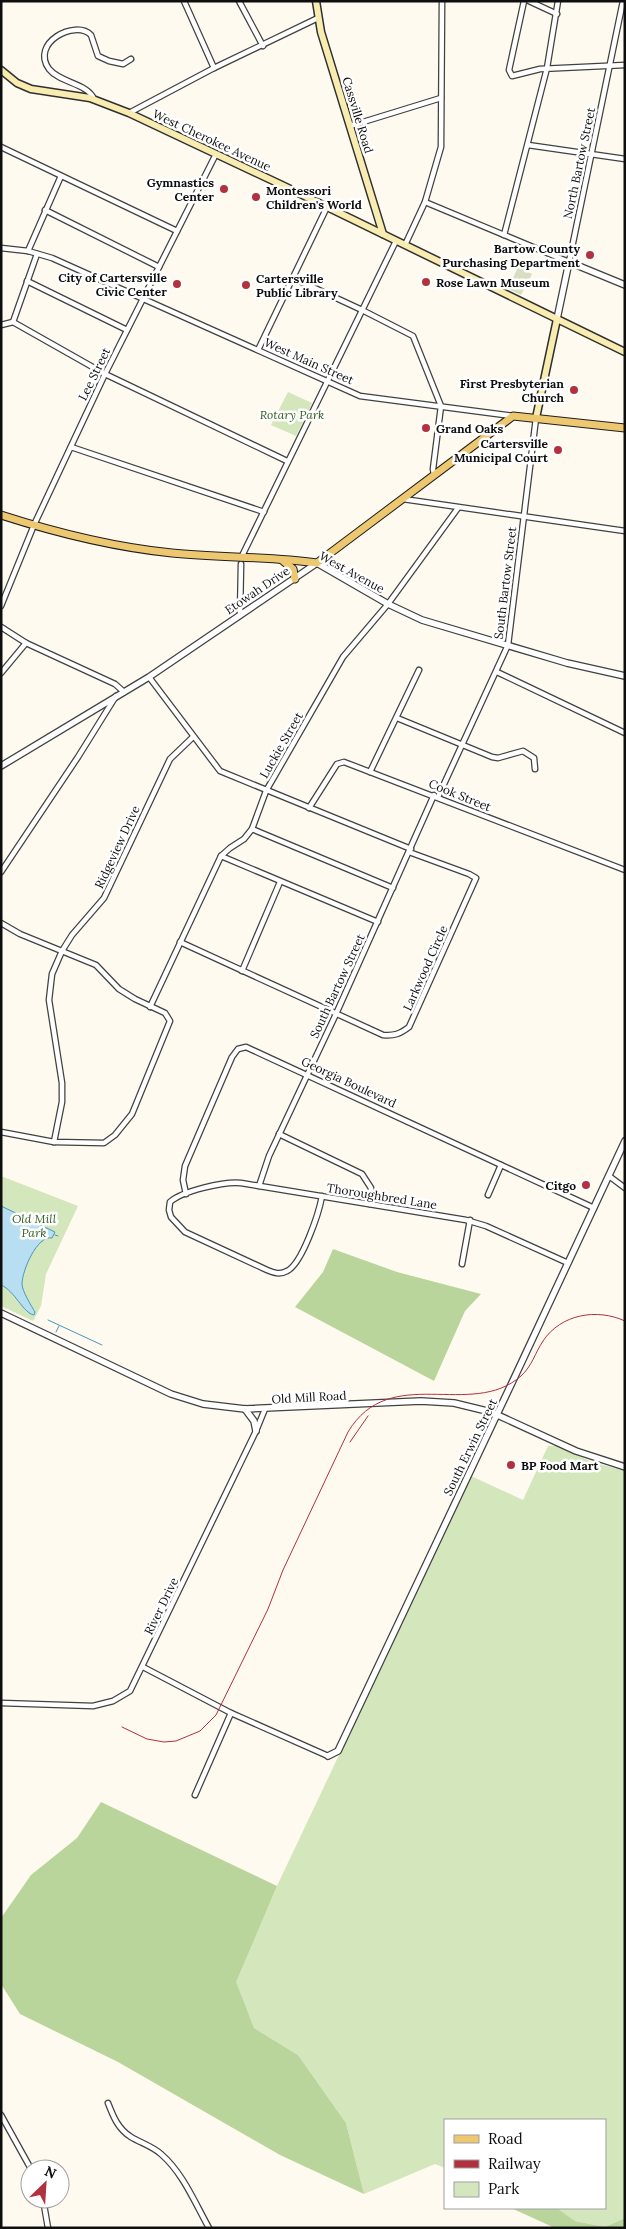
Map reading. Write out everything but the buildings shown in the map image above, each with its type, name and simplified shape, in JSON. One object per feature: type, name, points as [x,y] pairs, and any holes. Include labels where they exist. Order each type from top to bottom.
[{"type":"main road","name":"Cassville Road","points":[[316,1],[318,18],[383,234]]},
{"type":"main road","name":"West Cherokee Avenue","points":[[1,70],[17,82],[36,91],[94,99],[129,113],[328,207],[625,352]]},
{"type":"main road","points":[[368,227],[374,223],[377,215]]},
{"type":"main road","name":"North Bartow Street","points":[[536,418],[557,319]]},
{"type":"main road","name":"West Main Street","points":[[514,416],[625,428]]},
{"type":"main road","name":"Etowah Drive","points":[[317,563],[514,416]]},
{"type":"main road","name":"West Avenue","points":[[1,515],[119,546],[241,561],[282,560],[317,563]]},
{"type":"main road","points":[[282,560],[293,569],[295,579]]},
{"type":"street","points":[[184,1],[214,68]]},
{"type":"street","points":[[239,1],[263,46]]},
{"type":"street","points":[[405,245],[425,202],[441,147],[442,1]]},
{"type":"street","points":[[524,1],[509,72],[514,76],[547,68],[625,65]]},
{"type":"street","points":[[529,1],[557,14]]},
{"type":"street","points":[[504,235],[547,68],[558,1]]},
{"type":"street","name":"North Bartow Street","points":[[557,319],[623,1]]},
{"type":"street","points":[[129,113],[214,68],[318,18]]},
{"type":"street","points":[[94,99],[87,91],[56,75],[49,69],[45,53],[52,38],[60,34],[85,31],[92,35],[98,56],[123,64],[131,59]]},
{"type":"street","points":[[350,126],[440,98]]},
{"type":"street","points":[[528,145],[625,159]]},
{"type":"street","points":[[1,147],[177,231]]},
{"type":"street","name":"Lee Street","points":[[1,606],[34,525],[105,374],[216,154]]},
{"type":"street","points":[[28,251],[44,210],[61,176]]},
{"type":"street","points":[[425,202],[625,285]]},
{"type":"street","points":[[258,350],[328,207]]},
{"type":"street","points":[[44,210],[159,267]]},
{"type":"street","points":[[240,615],[241,561],[287,461],[396,241]]},
{"type":"street","name":"West Main Street","points":[[1,248],[37,254],[143,298],[366,398],[514,416]]},
{"type":"street","points":[[13,322],[37,254]]},
{"type":"street","points":[[293,278],[413,336],[441,406],[433,469],[434,475]]},
{"type":"street","points":[[27,282],[127,330]]},
{"type":"street","points":[[1,325],[13,322],[105,374],[287,461]]},
{"type":"street","name":"South Bartow Street","points":[[259,1186],[263,1169],[279,1134],[436,796],[463,745],[508,645],[536,418]]},
{"type":"street","points":[[71,447],[264,512]]},
{"type":"street","points":[[402,499],[625,531]]},
{"type":"street","name":"Luckie Street","points":[[150,1007],[221,856],[244,839],[252,829],[266,791],[343,656],[388,604],[458,508]]},
{"type":"street","name":"Etowah Drive","points":[[1,766],[149,677],[317,563]]},
{"type":"street","name":"West Avenue","points":[[317,563],[388,604],[422,620],[573,664],[625,676]]},
{"type":"street","points":[[1,628],[26,643],[115,684],[124,692]]},
{"type":"street","points":[[1,672],[26,643]]},
{"type":"street","points":[[370,772],[419,670]]},
{"type":"street","points":[[496,672],[625,733]]},
{"type":"street","points":[[149,677],[220,771],[410,851]]},
{"type":"street","points":[[1,872],[89,742],[116,696]]},
{"type":"street","points":[[397,718],[492,757],[498,758],[523,751],[534,758],[535,769]]},
{"type":"street","name":"Ridgeview Drive","points":[[54,1142],[62,1102],[62,1083],[50,1000],[52,974],[62,950],[72,935],[104,898],[168,762],[193,737]]},
{"type":"street","name":"Cook Street","points":[[309,808],[340,762],[436,796],[625,870]]},
{"type":"street","points":[[252,829],[393,888]]},
{"type":"street","name":"Larkwood Circle","points":[[180,942],[383,1035],[393,1036],[409,1027],[476,878],[410,851]]},
{"type":"street","points":[[221,856],[378,922]]},
{"type":"street","points":[[242,970],[280,882]]},
{"type":"street","points":[[1,923],[20,934],[96,965],[119,989],[150,1007],[165,1013],[170,1021],[147,1080],[127,1122],[115,1135],[104,1143],[54,1142],[1,1132]]},
{"type":"street","name":"Georgia Boulevard","points":[[186,1194],[183,1180],[185,1166],[236,1051],[244,1047],[251,1048],[594,1208]]},
{"type":"street","points":[[279,1134],[362,1174],[370,1188],[370,1204]]},
{"type":"street","name":"South Erwin Street","points":[[328,1756],[338,1751],[625,1142]]},
{"type":"street","points":[[488,1195],[501,1164]]},
{"type":"street","points":[[609,1176],[625,1188]]},
{"type":"street","name":"Thoroughbred Lane","points":[[186,1194],[223,1183],[259,1186],[470,1220],[492,1228],[568,1263]]},
{"type":"street","points":[[186,1194],[174,1198],[169,1204],[170,1215],[179,1227],[267,1270],[278,1273],[289,1270],[296,1262],[314,1225],[322,1196]]},
{"type":"street","points":[[462,1264],[470,1220]]},
{"type":"street","name":"Old Mill Road","points":[[1,1313],[172,1394],[210,1406],[245,1410],[432,1401],[466,1405],[497,1414],[576,1451],[625,1467]]},
{"type":"street","name":"River Drive","points":[[1,1703],[78,1706],[106,1704],[130,1691],[265,1409]]},
{"type":"street","points":[[245,1410],[254,1421],[256,1431]]},
{"type":"street","points":[[143,1667],[231,1713],[328,1756]]},
{"type":"street","points":[[194,1795],[231,1713]]},
{"type":"street","points":[[108,2102],[115,2120],[122,2130],[161,2154],[172,2166],[187,2188],[208,2228]]},
{"type":"street","points":[[1,2116],[25,2159]]},
{"type":"street","points":[[45,2209],[48,2228]]},
{"type":"green space","points":[[518,267],[532,274],[521,295],[508,289]]},
{"type":"green space","name":"Rotary Park","points":[[288,392],[312,403],[296,436],[271,425]]},
{"type":"green space","name":"Old Mill Park","points":[[1,1176],[78,1206],[46,1274],[41,1306],[33,1321],[1,1306]]},
{"type":"green space","points":[[333,1249],[397,1272],[481,1294],[465,1311],[434,1381],[295,1307],[323,1272]]},
{"type":"green space","points":[[548,1446],[557,1446],[592,1462],[625,1471],[625,2218],[605,2227],[575,2221],[558,2209],[606,2209],[606,2119],[444,2119],[444,2168],[435,2164],[364,2194],[346,2123],[298,2055],[254,2028],[235,1982],[277,1886],[471,1476],[523,1500]]},
{"type":"green space","points":[[101,1802],[277,1886],[236,1982],[254,2028],[298,2055],[346,2123],[364,2194],[280,2155],[118,2062],[20,2014],[1,1984],[1,1918],[31,1875],[77,1838]]},
{"type":"green space","points":[[513,2209],[558,2209],[575,2221],[605,2227],[625,2218],[625,2228],[555,2228]]},
{"type":"water","points":[[1,1206],[55,1232],[52,1238],[41,1242],[31,1255],[23,1278],[22,1287],[35,1312],[34,1315],[26,1310],[11,1292],[1,1285]]},
{"type":"waterway","points":[[48,1320],[102,1345]]},
{"type":"waterway","points":[[56,1332],[59,1326]]},
{"type":"railway","points":[[122,1727],[147,1739],[164,1742],[176,1741],[200,1731],[216,1715],[268,1609],[283,1570],[348,1432],[365,1411],[386,1400],[408,1395],[455,1395],[479,1393],[501,1388],[525,1372],[543,1341],[559,1325],[569,1319],[591,1314],[614,1317],[625,1321]]},
{"type":"railway","points":[[350,1442],[368,1416]]},
{"type":"place","name":"Gymnastics Center","points":[[224,189]]},
{"type":"place","name":"Montessori Children's World","points":[[256,197]]},
{"type":"place","name":"Bartow County Purchasing Department","points":[[590,255]]},
{"type":"place","name":"Rose Lawn Museum","points":[[426,282]]},
{"type":"place","name":"City of Cartersville Civic Center","points":[[177,284]]},
{"type":"place","name":"Cartersville Public Library","points":[[246,285]]},
{"type":"place","name":"First Presbyterian Church","points":[[574,390]]},
{"type":"place","name":"Grand Oaks","points":[[426,428]]},
{"type":"place","name":"Cartersville Municipal Court","points":[[558,450]]},
{"type":"place","name":"Citgo","points":[[586,1185]]},
{"type":"place","name":"BP Food Mart","points":[[511,1465]]}]
